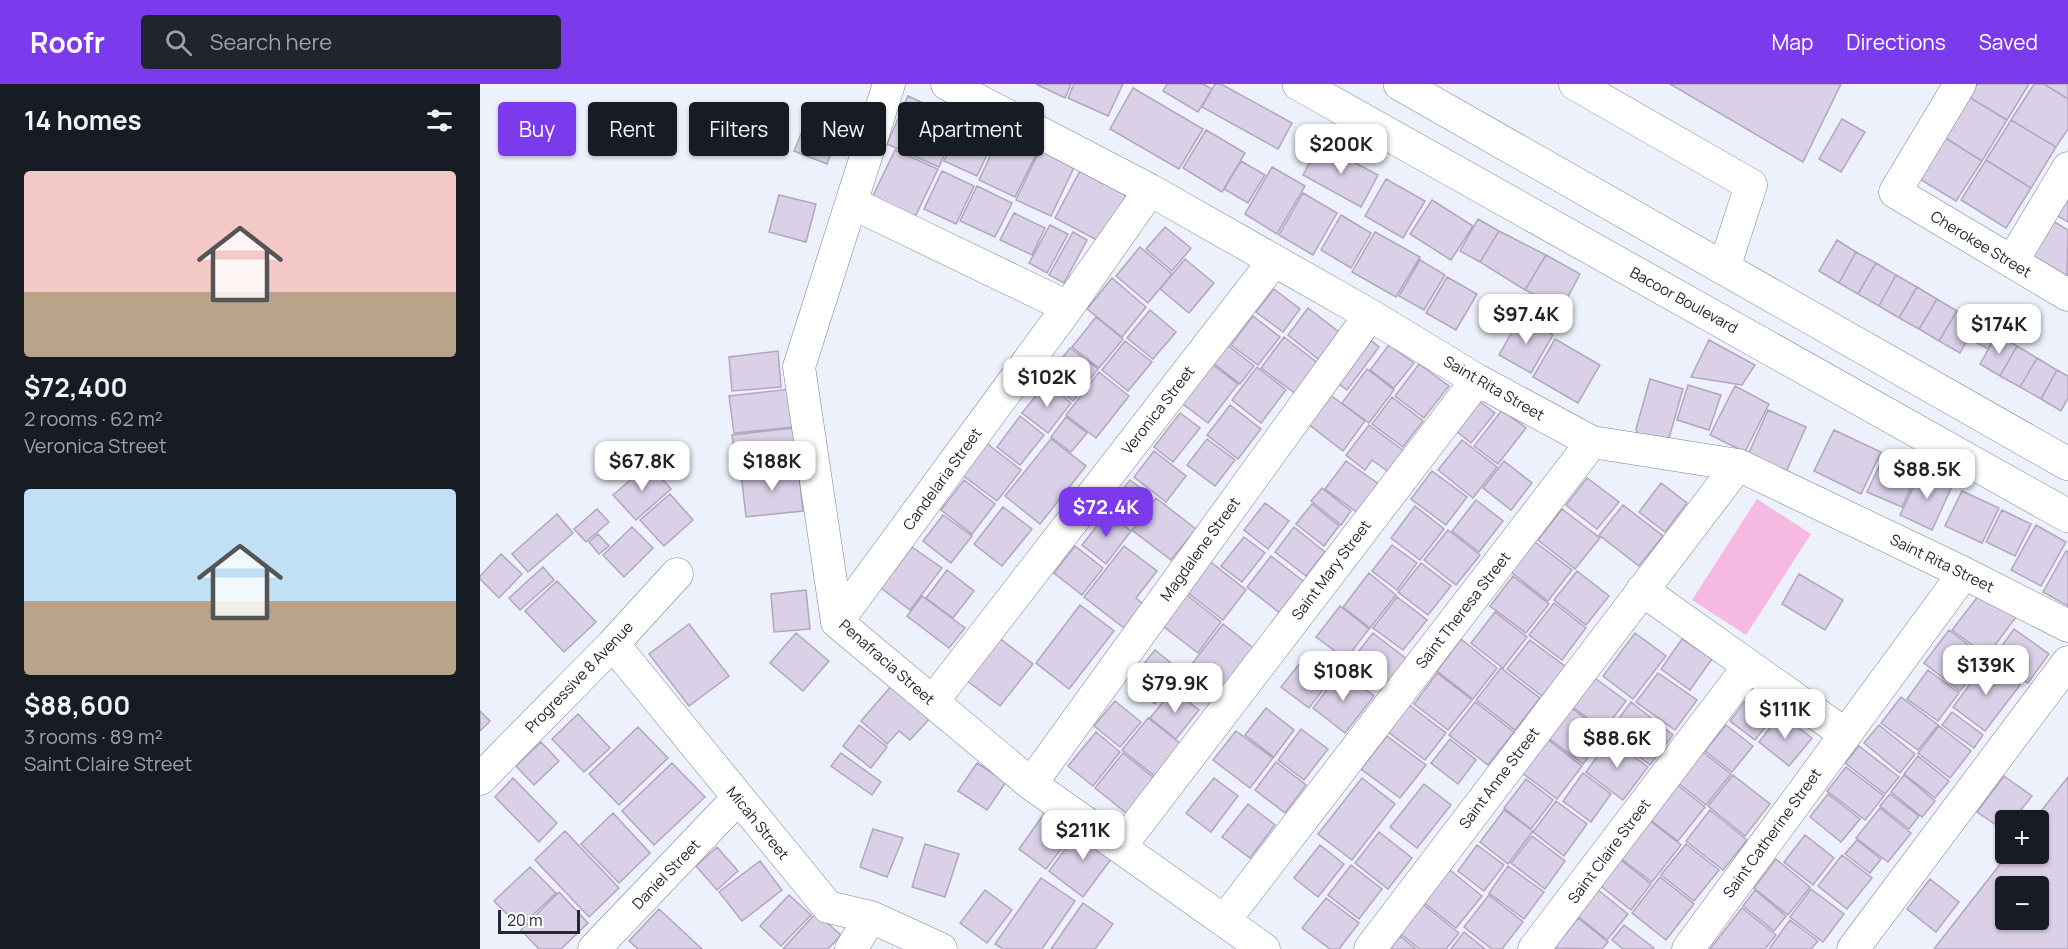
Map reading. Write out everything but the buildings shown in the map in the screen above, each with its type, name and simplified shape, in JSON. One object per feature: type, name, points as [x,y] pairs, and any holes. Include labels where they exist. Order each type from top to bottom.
[{"type":"main road","name":"Bacoor Boulevard","points":[[1299,84],[2068,516]]},
{"type":"main road","points":[[1400,84],[2068,464]]},
{"type":"street","name":"Penafracia Street","points":[[889,84],[799,367],[837,622],[1031,784],[1264,949]]},
{"type":"street","name":"Saint Rita Street","points":[[947,84],[1150,190],[1273,262],[1370,315],[1477,380],[1592,442],[1738,465],[1964,573],[2068,626]]},
{"type":"street","points":[[1575,84],[1751,185],[1724,268]]},
{"type":"street","name":"Cherokee Street","points":[[1960,84],[1895,192],[2068,295]]},
{"type":"street","points":[[2012,262],[2068,168]]},
{"type":"street","name":"Candelaria Street","points":[[837,622],[1068,307],[1150,190]]},
{"type":"street","points":[[852,203],[1068,307]]},
{"type":"street","name":"Veronica Street","points":[[933,701],[1273,262]]},
{"type":"street","name":"Magdalene Street","points":[[1031,784],[1370,315]]},
{"type":"street","name":"Saint Mary Street","points":[[1120,847],[1477,380]]},
{"type":"street","name":"Saint Theresa Street","points":[[1224,921],[1592,442]]},
{"type":"street","name":"Saint Anne Street","points":[[1370,949],[1738,465]]},
{"type":"street","name":"Saint Catherine Street","points":[[1688,949],[1964,573]]},
{"type":"street","name":"Progressive 8 Avenue","points":[[480,778],[613,644],[677,574]]},
{"type":"street","points":[[1642,590],[1845,734]]},
{"type":"street","name":"Micah Street","points":[[613,644],[828,907],[871,917],[941,949]]},
{"type":"street","points":[[1853,949],[2068,662]]},
{"type":"street","name":"Saint Claire Street","points":[[1534,949],[1749,666]]},
{"type":"street","name":"Daniel Street","points":[[594,949],[738,798]]},
{"type":"street","points":[[851,949],[871,917]]},
{"type":"shaded area","points":[[1757,499],[1811,534],[1746,635],[1692,600]]}]
